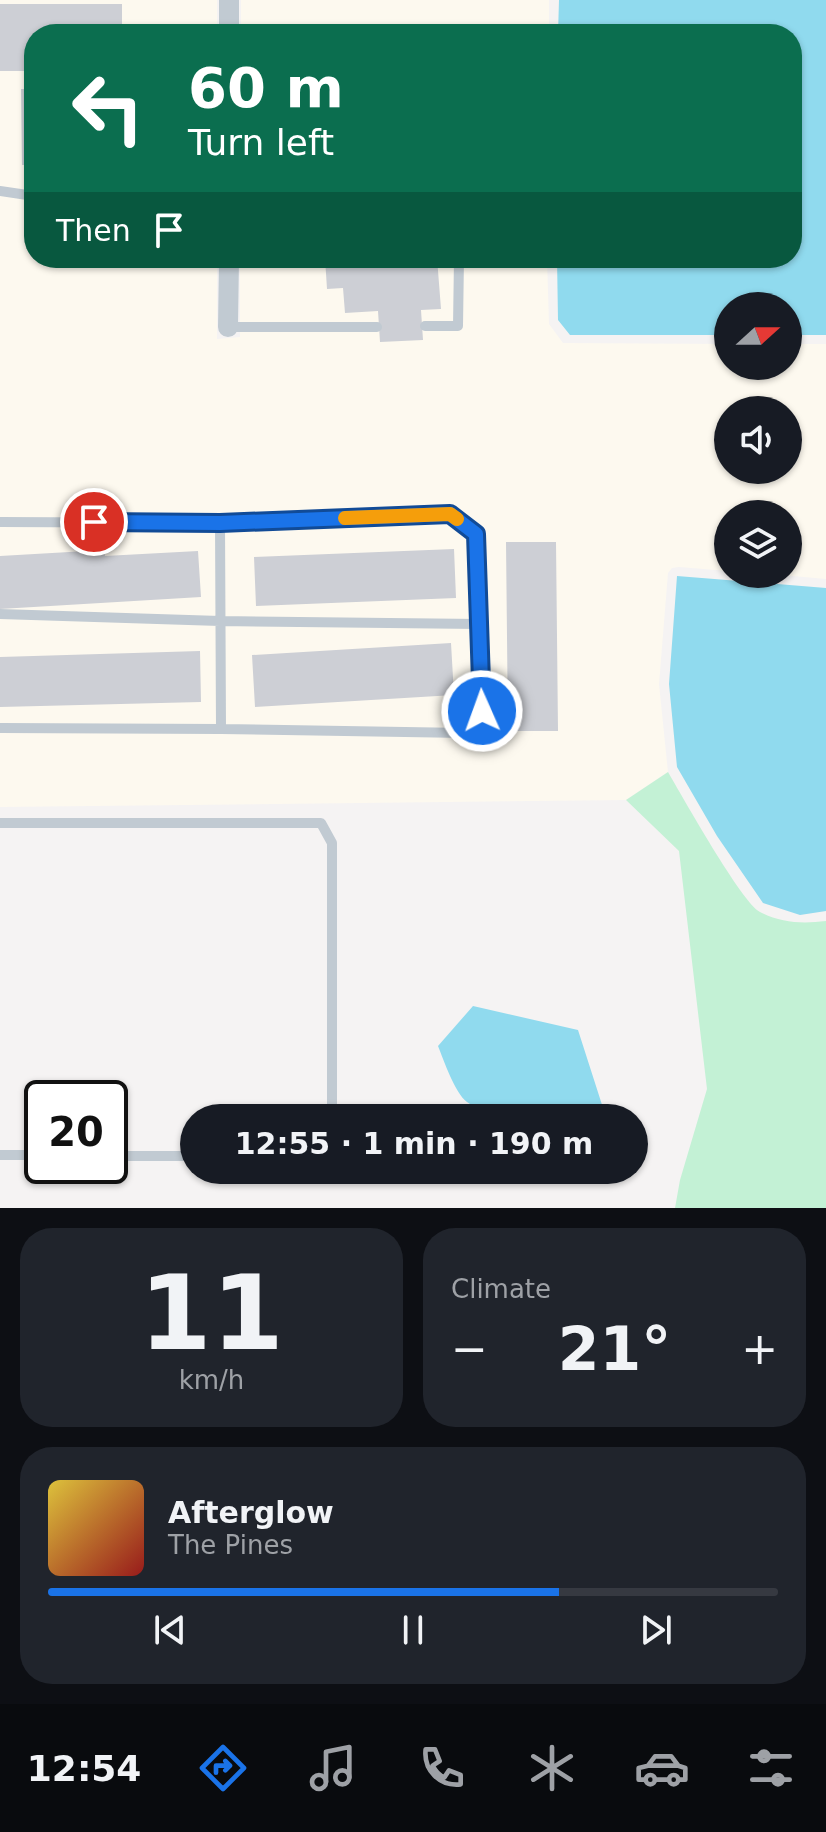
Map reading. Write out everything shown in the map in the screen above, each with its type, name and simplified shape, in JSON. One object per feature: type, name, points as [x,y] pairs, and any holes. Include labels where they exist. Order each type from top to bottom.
[{"type":"street","points":[[229,0],[229,24]]},
{"type":"street","points":[[228,327],[229,268]]},
{"type":"lane","points":[[0,191],[24,195]]},
{"type":"lane","points":[[425,326],[458,326],[459,268]]},
{"type":"lane","points":[[228,327],[377,327]]},
{"type":"lane","points":[[0,522],[220,523],[450,514],[476,534],[482,711],[465,733],[0,728]]},
{"type":"lane","points":[[220,523],[221,729]]},
{"type":"lane","points":[[0,614],[220,621],[479,624]]},
{"type":"lane","points":[[0,823],[321,823],[332,843],[332,1104]]},
{"type":"lane","points":[[0,1155],[24,1155]]},
{"type":"lane","points":[[128,1156],[180,1156]]},
{"type":"shaded area","points":[[0,0],[217,0],[217,24],[24,24],[24,268],[217,268],[217,339],[240,337],[240,268],[547,268],[549,324],[563,343],[714,344],[714,380],[802,380],[802,344],[826,344],[826,579],[802,577],[802,500],[714,500],[714,570],[679,567],[672,568],[668,573],[659,684],[668,772],[626,800],[0,807]]},
{"type":"shaded area","points":[[241,0],[549,0],[549,24],[241,24]]},
{"type":"green space","points":[[668,772],[712,848],[751,904],[768,916],[784,920],[826,921],[826,1208],[675,1208],[680,1180],[707,1089],[679,851],[626,800]]},
{"type":"water","points":[[559,0],[826,0],[826,335],[802,335],[802,292],[714,292],[714,335],[570,335],[558,320],[557,268],[802,268],[802,24],[558,24]]},
{"type":"water","points":[[677,576],[714,579],[714,588],[826,588],[826,911],[800,915],[763,903],[717,836],[677,767],[669,684]]},
{"type":"water","points":[[473,1006],[578,1030],[602,1104],[470,1104],[454,1084],[438,1046]]},
{"type":"building","points":[[0,4],[122,4],[122,24],[24,24],[24,71],[0,71]]},
{"type":"building","points":[[21,89],[24,89],[24,165]]},
{"type":"building","points":[[326,268],[438,268],[441,309],[421,310],[423,340],[380,342],[378,311],[345,313],[343,288],[327,289]]},
{"type":"building","points":[[506,542],[556,542],[558,731],[508,731]]},
{"type":"building","points":[[454,549],[456,598],[256,606],[254,557]]},
{"type":"building","points":[[104,550],[105,556],[198,551],[201,597],[0,609],[0,556]]},
{"type":"building","points":[[451,643],[454,695],[255,707],[252,655]]},
{"type":"building","points":[[200,651],[201,702],[0,707],[0,657]]},
{"type":"slow traffic","points":[[345,518],[450,514],[457,519]]},
{"type":"route","points":[[94,522],[220,523],[450,514],[476,534],[482,711]]}]
